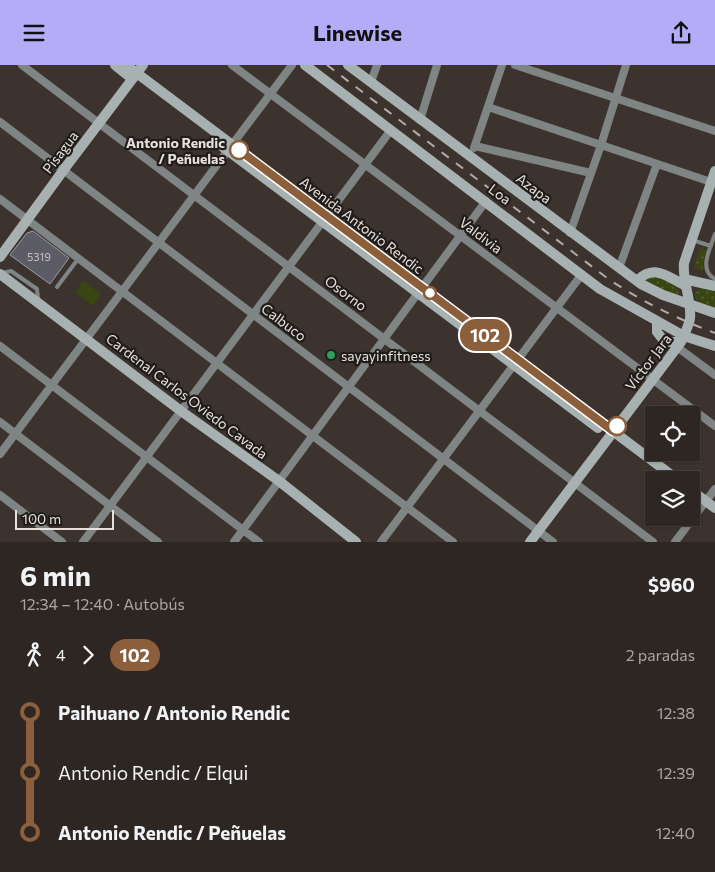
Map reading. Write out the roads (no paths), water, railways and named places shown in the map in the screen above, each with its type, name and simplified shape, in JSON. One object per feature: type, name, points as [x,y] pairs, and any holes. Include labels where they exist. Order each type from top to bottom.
[{"type":"main road","name":"Avenida Antonio Rendic","points":[[115,65],[138,72]]},
{"type":"main road","name":"Avenida Antonio Rendic","points":[[126,65],[138,72],[230,148],[611,434],[665,471]]},
{"type":"main road","name":"Loa","points":[[305,65],[600,289],[656,322],[680,342]]},
{"type":"main road","name":"Azapa","points":[[348,65],[570,233],[637,281],[663,295],[715,313]]},
{"type":"main road","name":"Pisagua","points":[[0,257],[63,170],[138,72]]},
{"type":"main road","name":"Víctor Jara","points":[[530,542],[680,342],[690,318],[684,263],[715,171]]},
{"type":"main road","points":[[637,281],[644,273],[651,271],[659,272],[685,283],[715,286]]},
{"type":"main road","name":"Cardenal Carlos Oviedo Cavada","points":[[0,274],[181,411],[279,481],[356,542]]},
{"type":"main road","points":[[680,342],[715,345]]},
{"type":"main road","name":"Avenida Antonio Rendic","points":[[611,434],[656,471]]},
{"type":"main road","points":[[700,500],[715,516]]},
{"type":"main road","points":[[700,502],[715,508]]},
{"type":"street","name":"Osorno","points":[[22,65],[653,542]]},
{"type":"street","name":"Valdivia","points":[[232,65],[715,426]]},
{"type":"street","points":[[0,454],[292,65]]},
{"type":"street","points":[[371,82],[376,65]]},
{"type":"street","points":[[420,119],[438,65]]},
{"type":"street","points":[[471,158],[502,65]]},
{"type":"street","points":[[515,65],[715,131]]},
{"type":"street","points":[[570,233],[601,145],[626,65]]},
{"type":"street","points":[[488,107],[711,182]]},
{"type":"street","name":"Calbuco","points":[[0,122],[553,542]]},
{"type":"street","points":[[83,542],[391,130]]},
{"type":"street","points":[[475,146],[591,173]]},
{"type":"street","points":[[619,268],[657,164]]},
{"type":"street","points":[[0,199],[453,542]]},
{"type":"street","points":[[234,542],[486,201]]},
{"type":"street","points":[[381,542],[582,274]]},
{"type":"street","points":[[680,342],[715,375]]},
{"type":"street","points":[[0,346],[259,542]]},
{"type":"street","points":[[0,422],[158,542]]},
{"type":"street","points":[[675,542],[715,489]]},
{"type":"street","points":[[0,495],[62,542]]},
{"type":"lane","points":[[715,234],[705,267],[707,274],[715,279]]},
{"type":"lane","points":[[692,240],[711,246]]},
{"type":"lane","points":[[57,287],[78,259]]},
{"type":"railway","points":[[327,65],[607,278],[660,309],[715,333]]},
{"type":"place","name":"Antonio Rendic / Peñuelas","points":[[239,150]]},
{"type":"place","name":"sayayinfitness","points":[[331,355]]}]
